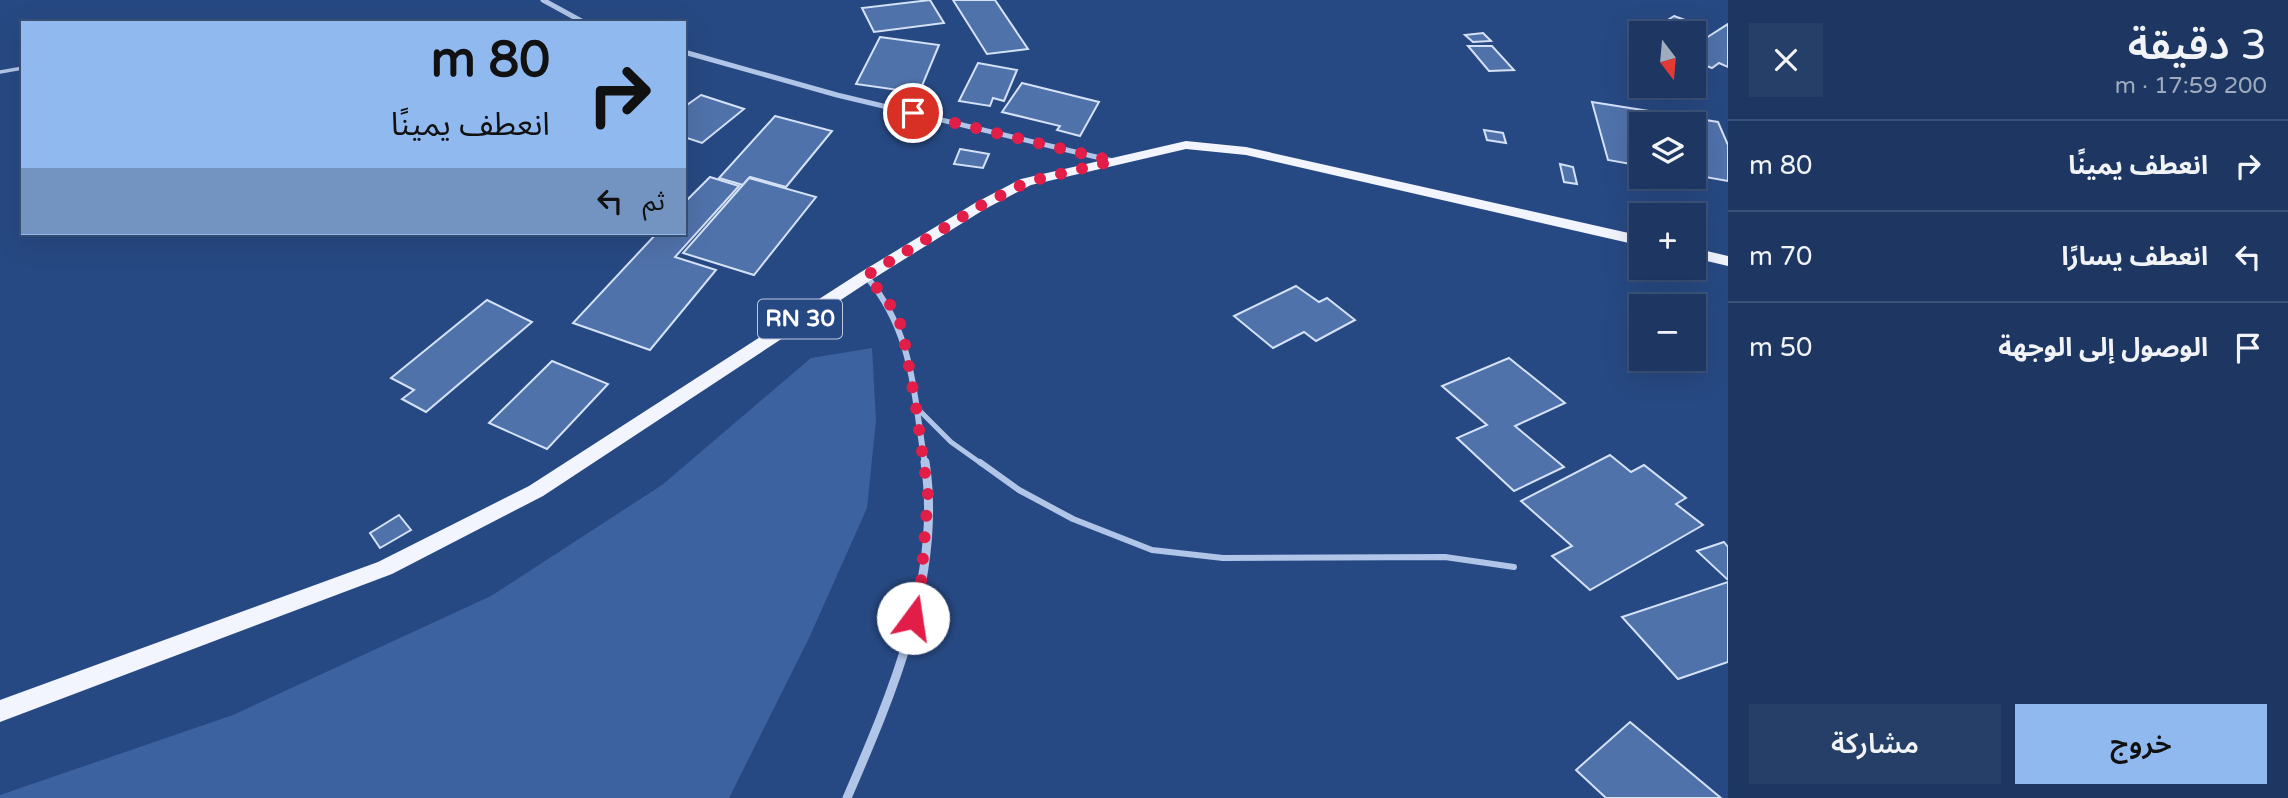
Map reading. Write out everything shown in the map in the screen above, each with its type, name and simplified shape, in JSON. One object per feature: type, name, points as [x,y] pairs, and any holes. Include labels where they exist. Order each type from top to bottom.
[{"type":"main road","name":"RN 30","points":[[0,710],[192,642],[385,568],[536,491],[866,276],[980,206],[1027,182],[1186,145],[1245,151],[1629,238]]},
{"type":"main road","points":[[1706,256],[1728,261]]},
{"type":"street","points":[[543,0],[580,21]]},
{"type":"street","points":[[686,53],[837,95],[1113,161]]},
{"type":"street","points":[[846,798],[883,715],[920,594],[928,495],[902,327],[887,299],[866,276]]},
{"type":"lane","points":[[0,72],[21,68]]},
{"type":"lane","points":[[916,407],[951,442],[1018,489],[1073,519],[1152,550],[1223,558],[1445,557],[1514,567]]},
{"type":"shaded area","points":[[872,348],[876,420],[867,508],[809,638],[729,798],[0,798],[0,795],[233,715],[491,596],[662,485],[811,358]]},
{"type":"building","points":[[930,0],[944,23],[874,32],[862,8]]},
{"type":"building","points":[[953,0],[995,0],[1028,49],[987,54]]},
{"type":"building","points":[[1674,16],[1685,20],[1683,21],[1666,21]]},
{"type":"building","points":[[1728,24],[1728,67],[1719,63],[1712,68],[1706,66],[1706,38]]},
{"type":"building","points":[[1483,33],[1491,41],[1473,42],[1465,35]]},
{"type":"building","points":[[880,37],[939,45],[919,93],[856,84]]},
{"type":"building","points":[[1468,46],[1492,46],[1514,70],[1489,71]]},
{"type":"building","points":[[978,63],[1017,70],[1004,101],[993,98],[990,106],[959,101]]},
{"type":"building","points":[[1022,83],[1099,102],[1080,136],[1057,130],[1060,126],[1002,112]]},
{"type":"building","points":[[701,95],[744,109],[702,143],[686,138],[686,106]]},
{"type":"building","points":[[1592,102],[1655,112],[1629,112],[1629,164],[1608,160]]},
{"type":"building","points":[[775,116],[832,131],[786,187],[750,177],[743,185],[719,178]]},
{"type":"building","points":[[1706,120],[1718,122],[1728,145],[1728,181],[1706,177]]},
{"type":"building","points":[[1484,130],[1503,133],[1506,143],[1487,140]]},
{"type":"building","points":[[960,149],[989,154],[983,168],[954,164]]},
{"type":"building","points":[[1560,164],[1573,167],[1577,184],[1564,182]]},
{"type":"building","points":[[710,177],[739,186],[675,257],[716,270],[650,350],[573,323],[655,235],[686,235],[686,201]]},
{"type":"building","points":[[749,178],[816,197],[754,275],[683,253]]},
{"type":"building","points":[[1296,286],[1319,302],[1327,298],[1355,320],[1316,341],[1304,332],[1273,348],[1234,316]]},
{"type":"building","points":[[487,300],[532,322],[426,412],[402,399],[414,390],[391,378]]},
{"type":"building","points":[[1509,358],[1565,403],[1515,426],[1564,467],[1514,491],[1457,438],[1487,425],[1442,386]]},
{"type":"building","points":[[552,361],[608,384],[547,449],[489,423]]},
{"type":"building","points":[[1610,455],[1631,472],[1644,465],[1686,498],[1676,504],[1703,525],[1590,590],[1552,556],[1572,546],[1521,501]]},
{"type":"building","points":[[399,515],[411,530],[380,548],[370,533]]},
{"type":"building","points":[[1724,542],[1728,547],[1728,580],[1697,551]]},
{"type":"building","points":[[1728,582],[1728,662],[1678,679],[1622,617]]},
{"type":"building","points":[[1630,722],[1721,798],[1606,798],[1576,770]]},
{"type":"route","points":[[913,113],[1113,161],[1027,182],[980,206],[866,276],[887,299],[902,327],[916,407],[928,495],[920,594],[913,618]]}]
